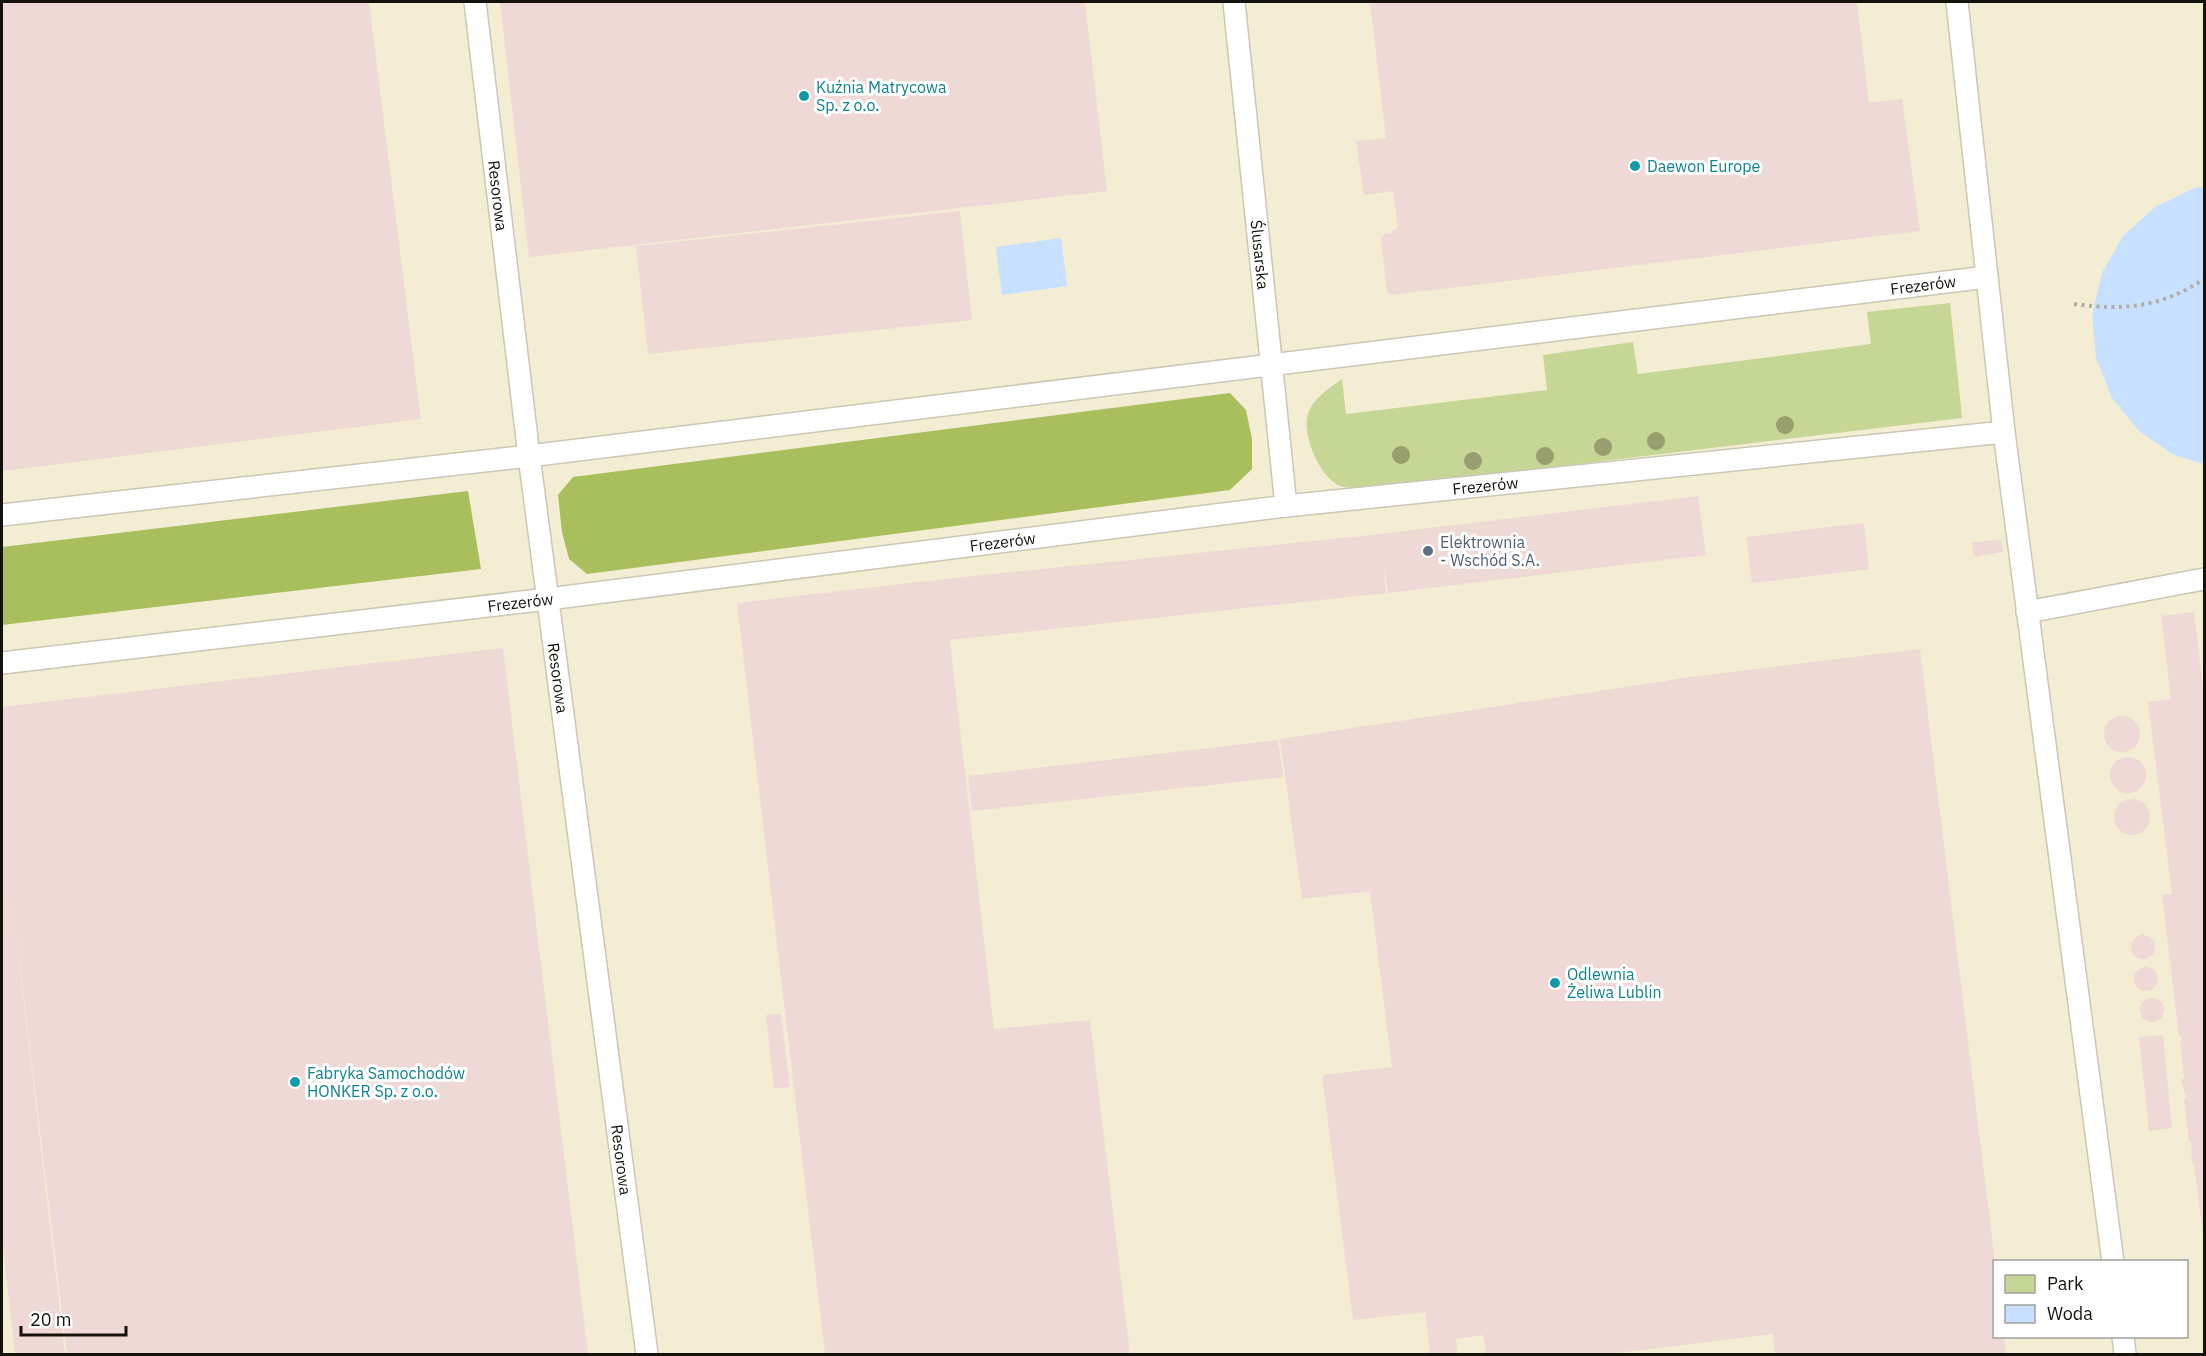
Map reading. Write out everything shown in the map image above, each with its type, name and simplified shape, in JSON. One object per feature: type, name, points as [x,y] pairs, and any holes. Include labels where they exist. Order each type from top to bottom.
[{"type":"lane","name":"Resorowa","points":[[475,2],[529,456],[648,1354]]},
{"type":"lane","name":"Ślusarska","points":[[1234,2],[1286,506]]},
{"type":"lane","points":[[1957,2],[2004,432],[2113,1260]]},
{"type":"lane","name":"Frezerów","points":[[2,515],[529,456],[1987,277]]},
{"type":"lane","name":"Frezerów","points":[[2,663],[548,599],[1286,506],[2004,432]]},
{"type":"lane","points":[[2027,612],[2205,579]]},
{"type":"lane","points":[[2123,1338],[2125,1354]]},
{"type":"path","points":[[2074,304],[2094,307],[2138,306],[2155,303],[2173,297],[2205,279]]},
{"type":"shaded area","points":[[2,2],[2204,2],[2204,1354],[2,1354]]},
{"type":"green space","points":[[1950,303],[1962,418],[1379,488],[1353,488],[1338,485],[1324,472],[1309,440],[1307,419],[1309,411],[1323,393],[1342,379],[1346,414],[1547,390],[1543,355],[1633,342],[1638,374],[1871,344],[1867,312]]},
{"type":"green space","points":[[1230,393],[1246,410],[1252,439],[1252,469],[1230,490],[587,574],[569,559],[562,532],[558,495],[573,477]]},
{"type":"green space","points":[[468,491],[481,569],[2,625],[2,547]]},
{"type":"water","points":[[2204,187],[2204,464],[2174,455],[2139,431],[2112,398],[2096,358],[2092,315],[2102,273],[2123,236],[2155,207],[2194,188]]},
{"type":"water","points":[[1061,238],[1067,286],[1002,295],[996,247]]},
{"type":"building","points":[[2,2],[369,2],[421,419],[2,471]]},
{"type":"building","name":"Kuźnia Matrycowa Sp. z o.o.","points":[[500,2],[1085,2],[1107,191],[529,257]]},
{"type":"building","name":"Daewon Europe","points":[[1370,2],[1857,2],[1869,103],[1902,99],[1920,231],[1391,295],[1387,292],[1381,238],[1384,234],[1398,229],[1393,191],[1364,195],[1356,141],[1386,138]]},
{"type":"building","points":[[960,211],[972,320],[648,354],[636,246]]},
{"type":"building","points":[[1698,496],[1706,555],[1388,593],[1384,566],[1386,593],[950,640],[994,1029],[1090,1020],[1130,1354],[825,1354],[737,603],[1380,534]]},
{"type":"building","points":[[1864,523],[1869,569],[1752,583],[1746,537]]},
{"type":"building","points":[[2001,539],[2003,552],[1974,557],[1972,543]]},
{"type":"building","points":[[2194,612],[2204,696],[2203,1235],[2191,1142],[2189,1142],[2184,1099],[2186,1098],[2181,1079],[2184,1079],[2180,1041],[2182,1041],[2179,1036],[2162,895],[2172,894],[2148,702],[2171,699],[2161,616]]},
{"type":"building","name":"Fabryka Samochodów HONKER Sp. z o.o.","points":[[503,648],[588,1354],[67,1354],[9,875],[65,1354],[15,1354],[2,1238],[2,707]]},
{"type":"building","name":"Odlewnia Żeliwa Lublin","points":[[1920,649],[1995,1260],[1993,1338],[2004,1338],[2006,1354],[1775,1354],[1773,1334],[1609,1354],[1486,1354],[1483,1335],[1456,1339],[1458,1354],[1430,1354],[1425,1312],[1353,1320],[1322,1075],[1392,1067],[1370,891],[1302,899],[1280,739],[1691,677]]},
{"type":"building","points":[[2122,716],[2134,722],[2140,734],[2134,746],[2122,752],[2110,746],[2104,734],[2110,722]]},
{"type":"building","points":[[1278,740],[1283,777],[972,811],[968,776]]},
{"type":"building","points":[[2128,757],[2140,763],[2146,775],[2140,787],[2128,793],[2116,787],[2110,775],[2116,763]]},
{"type":"building","points":[[2132,799],[2145,804],[2150,817],[2145,830],[2132,835],[2119,830],[2114,817],[2119,804]]},
{"type":"building","points":[[2143,935],[2152,938],[2155,947],[2152,956],[2143,959],[2134,956],[2131,947],[2134,938]]},
{"type":"building","points":[[2146,967],[2151,968],[2157,974],[2157,984],[2151,990],[2146,991],[2141,990],[2135,984],[2134,979],[2135,974],[2141,968]]},
{"type":"building","points":[[2152,998],[2161,1001],[2164,1010],[2161,1019],[2152,1022],[2143,1019],[2140,1010],[2143,1001]]},
{"type":"building","points":[[781,1014],[790,1087],[774,1089],[766,1015]]},
{"type":"building","points":[[2163,1035],[2172,1128],[2149,1131],[2139,1037]]},
{"type":"place","name":"Kuźnia Matrycowa Sp. z o.o.","points":[[804,96]]},
{"type":"place","name":"Daewon Europe","points":[[1635,166]]},
{"type":"place","name":"Elektrownia - Wschód S.A.","points":[[1428,551]]},
{"type":"place","name":"Odlewnia Żeliwa Lublin","points":[[1555,983]]},
{"type":"place","name":"Fabryka Samochodów HONKER Sp. z o.o.","points":[[295,1082]]}]
